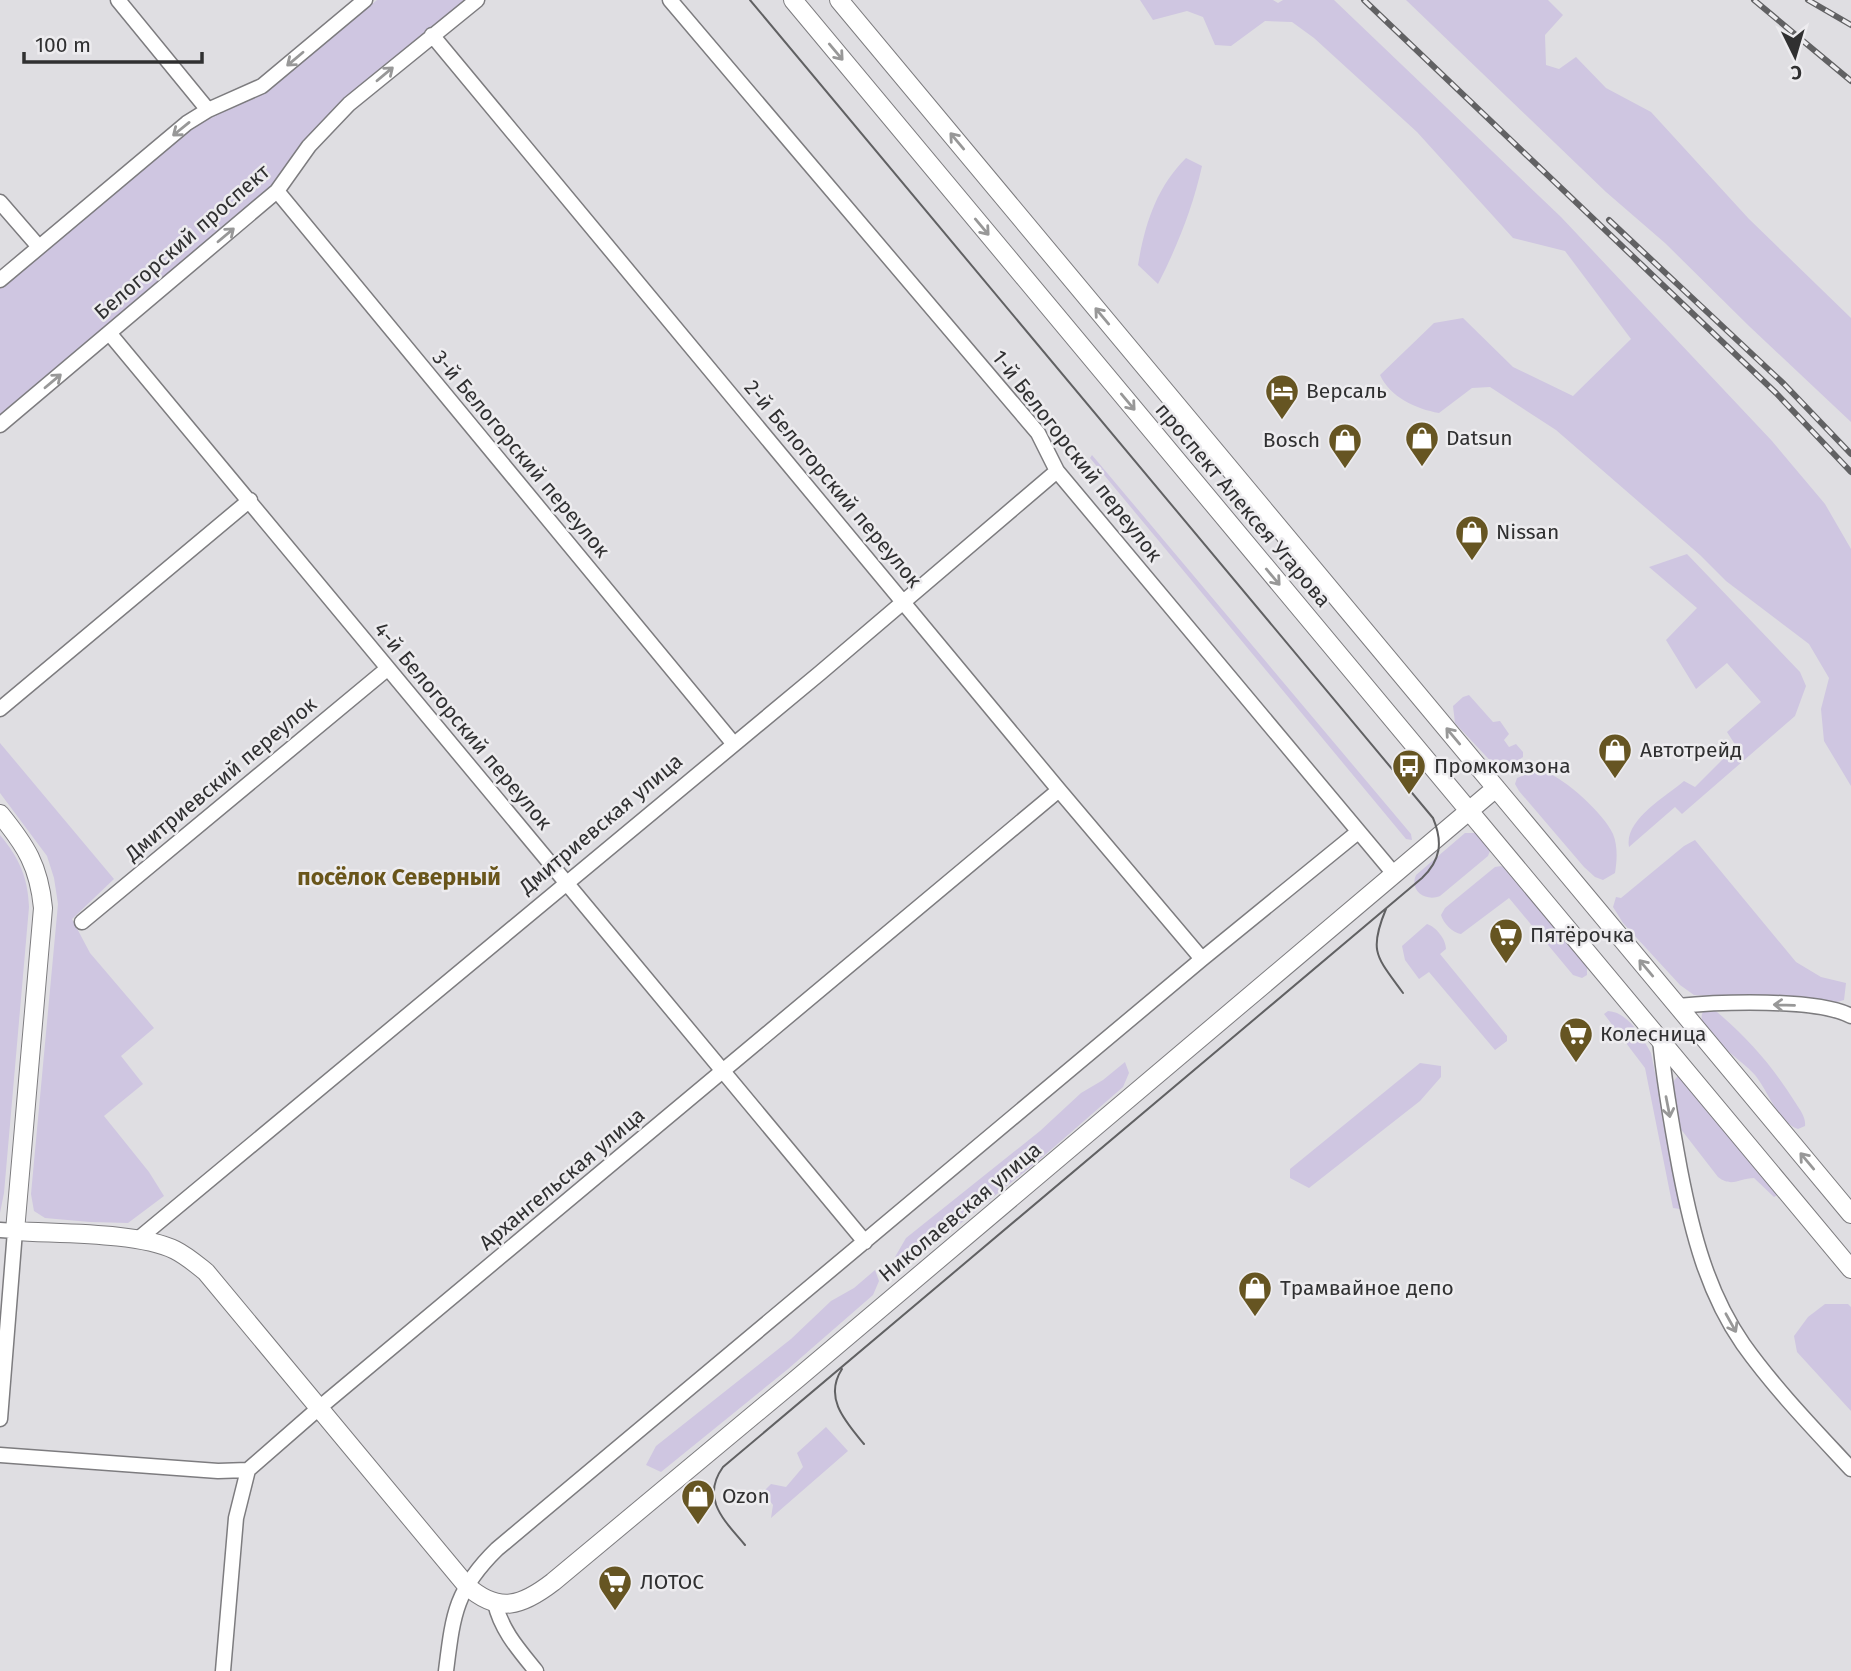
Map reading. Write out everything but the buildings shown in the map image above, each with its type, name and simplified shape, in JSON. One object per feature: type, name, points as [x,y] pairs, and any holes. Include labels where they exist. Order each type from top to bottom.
[{"type":"main road","name":"проспект Алексея Угарова","points":[[793,0],[1851,1269]]},
{"type":"main road","name":"проспект Алексея Угарова","points":[[839,0],[1851,1214]]},
{"type":"main road","name":"Николаевская улица","points":[[495,1603],[521,1601],[535,1595],[553,1581],[798,1378],[1496,788]]},
{"type":"main road","points":[[0,814],[34,862],[43,908],[8,1231],[137,1240],[175,1250],[206,1272],[467,1586],[482,1599],[495,1603]]},
{"type":"street","points":[[118,0],[208,110]]},
{"type":"street","points":[[0,280],[187,123],[208,110],[262,86],[365,0]]},
{"type":"street","name":"Белогорский проспект","points":[[0,425],[277,191],[309,146],[349,104],[477,0]]},
{"type":"street","name":"1-й Белогорский переулок","points":[[670,0],[1038,433],[1057,471],[1395,875]]},
{"type":"street","name":"2-й Белогорский переулок","points":[[432,35],[1202,959]]},
{"type":"street","name":"3-й Белогорский переулок","points":[[277,191],[733,743]]},
{"type":"street","points":[[0,202],[39,247]]},
{"type":"street","name":"4-й Белогорский переулок","points":[[110,334],[865,1242]]},
{"type":"street","name":"Дмитриевская улица","points":[[137,1240],[1057,471]]},
{"type":"street","points":[[0,709],[250,500]]},
{"type":"street","name":"Дмитриевский переулок","points":[[82,922],[387,669]]},
{"type":"street","name":"Архангельская улица","points":[[248,1470],[1059,790]]},
{"type":"street","name":"Николаевская улица","points":[[446,1671],[456,1605],[477,1568],[497,1549],[1202,959],[1358,832]]},
{"type":"street","points":[[1678,1006],[1723,1003],[1804,1005],[1851,1016]]},
{"type":"street","points":[[1660,1039],[1665,1093],[1691,1227],[1711,1287],[1742,1343],[1793,1407],[1851,1469]]},
{"type":"street","points":[[0,1419],[8,1231]]},
{"type":"street","points":[[0,1455],[219,1471],[248,1470],[236,1518],[222,1671]]},
{"type":"street","points":[[495,1603],[498,1619],[536,1671]]},
{"type":"shaded area","points":[[377,0],[469,0],[445,19],[271,191],[0,416],[0,287],[195,122],[280,80]]},
{"type":"shaded area","points":[[1140,0],[1273,0],[1278,3],[1283,0],[1334,0],[1561,217],[1772,441],[1825,504],[1851,549],[1851,786],[1824,741],[1821,709],[1829,678],[1809,644],[1726,581],[1700,555],[1556,430],[1490,387],[1472,388],[1439,413],[1405,401],[1384,383],[1380,375],[1434,323],[1463,318],[1513,367],[1573,396],[1631,339],[1565,251],[1513,238],[1417,132],[1314,38],[1292,22],[1265,21],[1231,46],[1215,45],[1203,17],[1187,11],[1153,20]]},
{"type":"shaded area","points":[[1406,0],[1548,0],[1563,15],[1545,35],[1546,65],[1559,69],[1576,57],[1606,88],[1651,112],[1749,219],[1851,318],[1851,422],[1665,243],[1606,192]]},
{"type":"shaded area","points":[[1186,158],[1202,166],[1184,227],[1158,284],[1138,265],[1141,250],[1148,221],[1159,194]]},
{"type":"shaded area","points":[[1092,455],[1411,834],[1412,840],[1406,839],[1090,458]]},
{"type":"shaded area","points":[[1687,554],[1800,672],[1806,686],[1795,716],[1682,814],[1675,807],[1629,847],[1629,837],[1639,818],[1684,781],[1695,787],[1736,746],[1727,732],[1761,702],[1727,663],[1696,689],[1666,640],[1697,608],[1649,567]]},
{"type":"shaded area","points":[[1469,695],[1493,722],[1500,721],[1509,734],[1504,740],[1509,747],[1516,744],[1523,752],[1523,757],[1508,767],[1497,768],[1455,723],[1453,706]]},
{"type":"shaded area","points":[[0,743],[114,879],[72,919],[90,953],[154,1028],[121,1056],[143,1084],[104,1116],[149,1172],[164,1196],[128,1223],[45,1218],[34,1211],[31,1194],[58,904],[47,856],[0,793]]},
{"type":"shaded area","points":[[1545,772],[1573,789],[1593,807],[1608,826],[1616,843],[1615,873],[1603,880],[1595,877],[1515,784],[1517,778],[1529,773]]},
{"type":"shaded area","points":[[1465,833],[1475,833],[1485,842],[1490,851],[1488,856],[1440,896],[1429,898],[1420,894],[1415,886],[1416,875]]},
{"type":"shaded area","points":[[0,835],[21,868],[27,886],[29,907],[0,1213]]},
{"type":"shaded area","points":[[1695,840],[1796,962],[1821,977],[1846,983],[1844,1000],[1837,1002],[1694,995],[1680,985],[1623,923],[1613,907],[1616,897],[1621,898]]},
{"type":"shaded area","points":[[1501,866],[1587,965],[1587,975],[1582,978],[1573,975],[1509,898],[1461,934],[1446,924],[1441,915],[1445,908],[1495,867]]},
{"type":"shaded area","points":[[1427,924],[1437,931],[1444,941],[1446,949],[1440,954],[1507,1036],[1507,1041],[1495,1050],[1429,972],[1419,979],[1405,960],[1402,946]]},
{"type":"shaded area","points":[[1705,1009],[1717,1012],[1760,1054],[1801,1111],[1805,1126],[1798,1129],[1784,1120],[1755,1075],[1711,1035],[1702,1020]]},
{"type":"shaded area","points":[[1608,1011],[1615,1012],[1628,1021],[1651,1053],[1682,1206],[1680,1209],[1673,1208],[1645,1068],[1604,1014]]},
{"type":"shaded area","points":[[1125,1062],[1129,1073],[1123,1087],[1038,1161],[910,1264],[895,1257],[906,1238],[1040,1131],[1081,1093]]},
{"type":"shaded area","points":[[1420,1063],[1441,1066],[1441,1077],[1420,1101],[1309,1188],[1290,1178],[1290,1169]]},
{"type":"shaded area","points":[[1679,1074],[1779,1194],[1774,1197],[1754,1178],[1728,1182],[1718,1177],[1680,1128],[1675,1117],[1671,1085]]},
{"type":"shaded area","points":[[875,1270],[879,1281],[873,1295],[788,1369],[661,1472],[646,1465],[656,1446],[791,1339],[831,1301],[854,1288]]},
{"type":"shaded area","points":[[1825,1304],[1848,1304],[1851,1307],[1851,1411],[1797,1352],[1794,1336],[1808,1317]]},
{"type":"shaded area","points":[[826,1427],[848,1451],[771,1518],[773,1505],[763,1492],[771,1484],[786,1487],[803,1467],[797,1453]]},
{"type":"tram line","points":[[745,1545],[723,1518],[715,1499],[714,1489],[723,1467],[1422,878],[1433,864],[1439,843],[1433,818],[750,0]]},
{"type":"tram line","points":[[1386,909],[1377,935],[1378,954],[1403,993]]},
{"type":"tram line","points":[[842,1369],[835,1390],[836,1400],[844,1418],[864,1444]]},
{"type":"railway","points":[[1364,0],[1776,393],[1851,472]]},
{"type":"railway","points":[[1754,0],[1851,81]]},
{"type":"railway","points":[[1808,0],[1851,25]]},
{"type":"railway","points":[[1609,220],[1784,384],[1851,454]]},
{"type":"place","name":"Версаль","points":[[1282,421]]},
{"type":"place","name":"Datsun","points":[[1422,468]]},
{"type":"place","name":"Bosch","points":[[1345,470]]},
{"type":"place","name":"Nissan","points":[[1472,562]]},
{"type":"place","name":"Автотрейд","points":[[1615,780]]},
{"type":"place","name":"Промкомзона","points":[[1409,796]]},
{"type":"place","name":"Пятёрочка","points":[[1506,965]]},
{"type":"place","name":"Колесница","points":[[1576,1064]]},
{"type":"place","name":"Трамвайное депо","points":[[1255,1318]]},
{"type":"place","name":"Ozon","points":[[698,1526]]},
{"type":"place","name":"ЛОТОС","points":[[615,1612]]},
{"type":"district","name":"посёлок Северный","points":[[399,877]]}]
